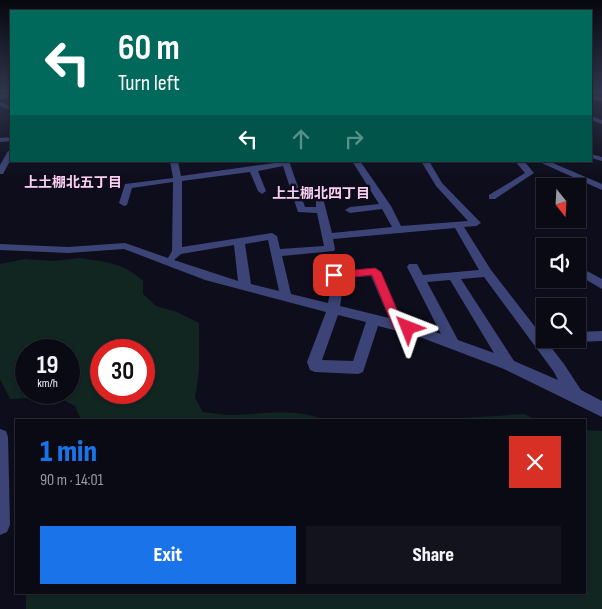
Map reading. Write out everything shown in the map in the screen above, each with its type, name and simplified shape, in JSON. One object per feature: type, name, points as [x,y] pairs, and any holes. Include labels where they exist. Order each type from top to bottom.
[{"type":"street","points":[[0,172],[10,155]]},
{"type":"street","points":[[170,263],[177,251],[180,204],[174,162]]},
{"type":"street","points":[[124,204],[128,186],[253,170],[285,162],[301,210],[321,210]]},
{"type":"street","points":[[357,162],[386,206],[398,229]]},
{"type":"street","points":[[328,236],[476,222],[439,184],[426,162]]},
{"type":"street","points":[[492,197],[530,173],[520,162]]},
{"type":"street","points":[[543,162],[602,187]]},
{"type":"street","points":[[253,170],[262,191]]},
{"type":"street","points":[[276,253],[330,249],[319,198]]},
{"type":"street","points":[[350,210],[386,206]]},
{"type":"street","points":[[458,225],[487,273],[536,332]]},
{"type":"street","points":[[177,251],[272,236],[286,297]]},
{"type":"street","points":[[239,241],[245,287]]},
{"type":"street","points":[[0,247],[68,250],[125,246],[170,263],[245,287],[333,311],[419,331],[509,365],[576,395],[602,409]]},
{"type":"street","points":[[413,267],[454,345]]},
{"type":"street","points":[[372,320],[358,368],[314,366],[333,311],[338,287],[333,272],[375,272],[398,325]]},
{"type":"street","points":[[419,279],[487,273]]},
{"type":"street","points":[[453,276],[509,365]]},
{"type":"street","points":[[597,336],[602,348]]},
{"type":"street","points":[[547,348],[576,395]]},
{"type":"street","points":[[0,447],[0,525]]},
{"type":"green space","points":[[79,258],[121,266],[143,281],[143,294],[156,306],[177,312],[199,323],[199,371],[195,398],[203,412],[234,415],[291,413],[322,419],[81,419],[75,406],[71,404],[80,404],[80,339],[15,339],[15,399],[10,399],[0,379],[0,264],[25,259],[54,261]]},
{"type":"green space","points":[[524,414],[535,419],[446,419]]},
{"type":"green space","points":[[586,430],[602,431],[602,609],[26,609],[26,594],[586,594]]},
{"type":"district","name":"上土棚北五丁目","points":[[73,182]]},
{"type":"district","name":"上土棚北四丁目","points":[[321,193]]},
{"type":"route","points":[[334,275],[375,272],[398,325],[408,328]]}]
